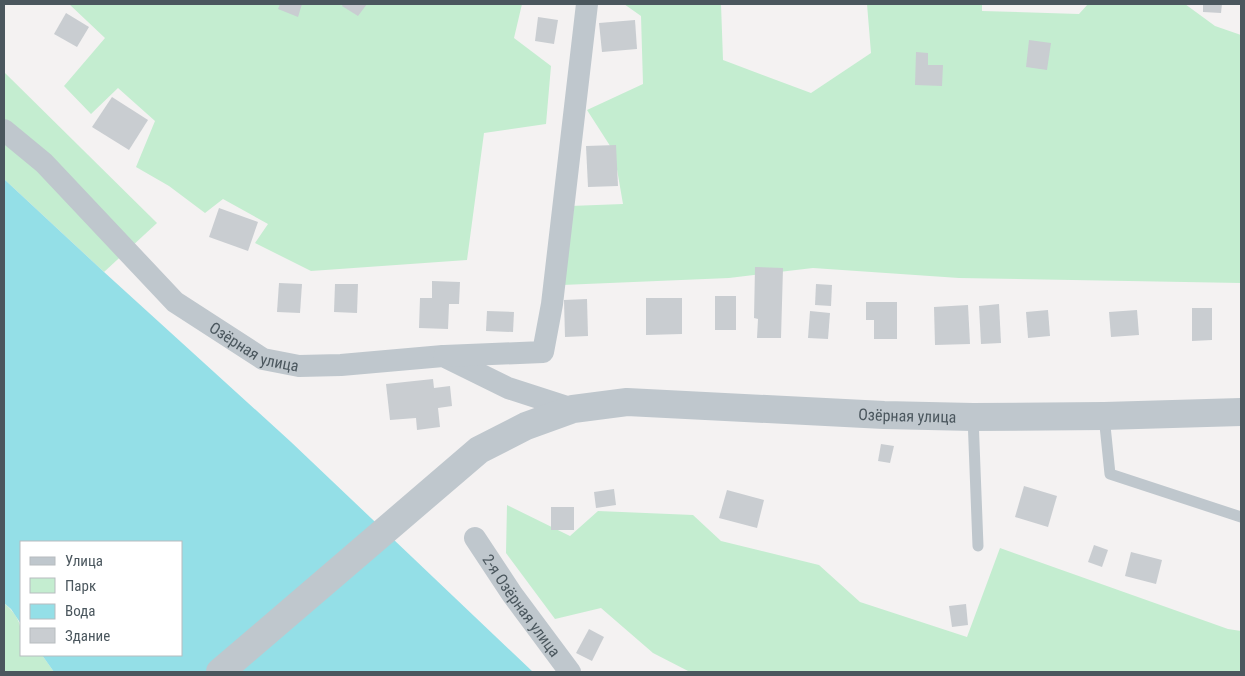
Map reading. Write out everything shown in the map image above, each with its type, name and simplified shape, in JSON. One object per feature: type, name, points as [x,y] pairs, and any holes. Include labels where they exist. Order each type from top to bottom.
[{"type":"street","points":[[443,356],[542,352],[552,304],[587,4]]},
{"type":"street","name":"Озёрная улица","points":[[4,130],[44,163],[175,302],[263,359],[299,366],[324,366],[443,356],[508,388],[573,409]]},
{"type":"street","name":"Озёрная улица","points":[[220,672],[479,450],[526,426],[573,409],[627,402],[874,414],[973,416],[1104,416],[1241,412]]},
{"type":"street","name":"2-я Озёрная улица","points":[[475,538],[512,594],[570,672]]},
{"type":"lane","points":[[973,416],[978,546]]},
{"type":"lane","points":[[1104,416],[1110,474],[1241,517]]},
{"type":"green space","points":[[69,4],[522,4],[514,38],[551,66],[546,124],[484,133],[467,260],[311,271],[255,243],[268,224],[223,199],[205,213],[169,186],[136,167],[155,121],[118,88],[91,114],[64,86],[105,38]]},
{"type":"green space","points":[[624,4],[721,4],[723,60],[811,93],[871,53],[867,4],[982,4],[982,11],[1079,14],[1088,4],[1185,4],[1215,26],[1241,35],[1241,283],[959,278],[813,268],[729,278],[562,285],[570,206],[623,204],[614,152],[587,110],[643,84],[641,16]]},
{"type":"green space","points":[[4,72],[157,223],[104,272],[4,179]]},
{"type":"green space","points":[[507,505],[570,536],[598,511],[693,515],[721,541],[819,565],[860,602],[967,637],[1000,548],[1228,629],[1241,631],[1241,672],[690,672],[653,653],[601,608],[555,619],[506,553]]},
{"type":"green space","points":[[4,603],[15,615],[20,626],[20,656],[43,656],[54,672],[4,672]]},
{"type":"water","points":[[4,179],[291,442],[533,672],[54,672],[43,656],[182,656],[182,541],[20,541],[20,622],[11,609],[4,603]]},
{"type":"building","points":[[280,4],[302,4],[298,17],[278,9]]},
{"type":"building","points":[[343,4],[367,4],[358,16],[342,6]]},
{"type":"building","points":[[1203,4],[1222,4],[1221,13],[1203,12]]},
{"type":"building","points":[[66,13],[89,27],[77,47],[54,34]]},
{"type":"building","points":[[538,17],[558,20],[554,44],[535,41]]},
{"type":"building","points":[[635,20],[637,49],[602,52],[599,23]]},
{"type":"building","points":[[1029,40],[1051,43],[1047,70],[1026,67]]},
{"type":"building","points":[[916,52],[928,53],[928,65],[943,65],[942,86],[915,85]]},
{"type":"building","points":[[112,97],[148,120],[129,150],[92,127]]},
{"type":"building","points":[[616,145],[618,186],[588,187],[586,146]]},
{"type":"building","points":[[219,208],[258,222],[248,251],[209,237]]},
{"type":"building","points":[[755,267],[783,268],[781,338],[757,338],[758,319],[754,318]]},
{"type":"building","points":[[432,281],[460,282],[459,304],[449,304],[448,329],[419,328],[420,298],[432,298]]},
{"type":"building","points":[[279,283],[302,284],[300,313],[277,312]]},
{"type":"building","points":[[335,284],[358,284],[357,313],[334,312]]},
{"type":"building","points":[[816,284],[832,285],[831,306],[815,305]]},
{"type":"building","points":[[715,296],[736,296],[736,330],[715,330]]},
{"type":"building","points":[[646,298],[682,298],[682,334],[646,335]]},
{"type":"building","points":[[587,299],[588,336],[565,337],[564,300]]},
{"type":"building","points":[[866,302],[897,302],[897,339],[874,339],[874,320],[866,320]]},
{"type":"building","points":[[999,304],[1001,343],[981,344],[979,306]]},
{"type":"building","points":[[968,305],[970,344],[935,345],[934,307]]},
{"type":"building","points":[[1192,308],[1212,308],[1212,340],[1192,341]]},
{"type":"building","points":[[1048,310],[1050,336],[1028,338],[1026,312]]},
{"type":"building","points":[[1137,310],[1139,335],[1111,337],[1109,312]]},
{"type":"building","points":[[487,311],[514,312],[513,332],[486,331]]},
{"type":"building","points":[[810,311],[830,313],[828,339],[808,338]]},
{"type":"building","points":[[433,379],[434,388],[450,386],[452,406],[438,408],[440,427],[417,430],[416,418],[390,420],[386,384]]},
{"type":"building","points":[[881,444],[894,446],[890,463],[878,461]]},
{"type":"building","points":[[1024,486],[1057,496],[1048,527],[1015,517]]},
{"type":"building","points":[[614,489],[616,505],[596,508],[594,492]]},
{"type":"building","points":[[727,490],[764,500],[757,528],[719,518]]},
{"type":"building","points":[[551,507],[574,507],[574,530],[551,530]]},
{"type":"building","points":[[1094,545],[1108,550],[1102,567],[1088,562]]},
{"type":"building","points":[[1131,552],[1162,560],[1156,584],[1125,576]]},
{"type":"building","points":[[966,604],[968,625],[952,627],[949,606]]},
{"type":"building","points":[[589,629],[604,637],[592,661],[576,653]]}]
